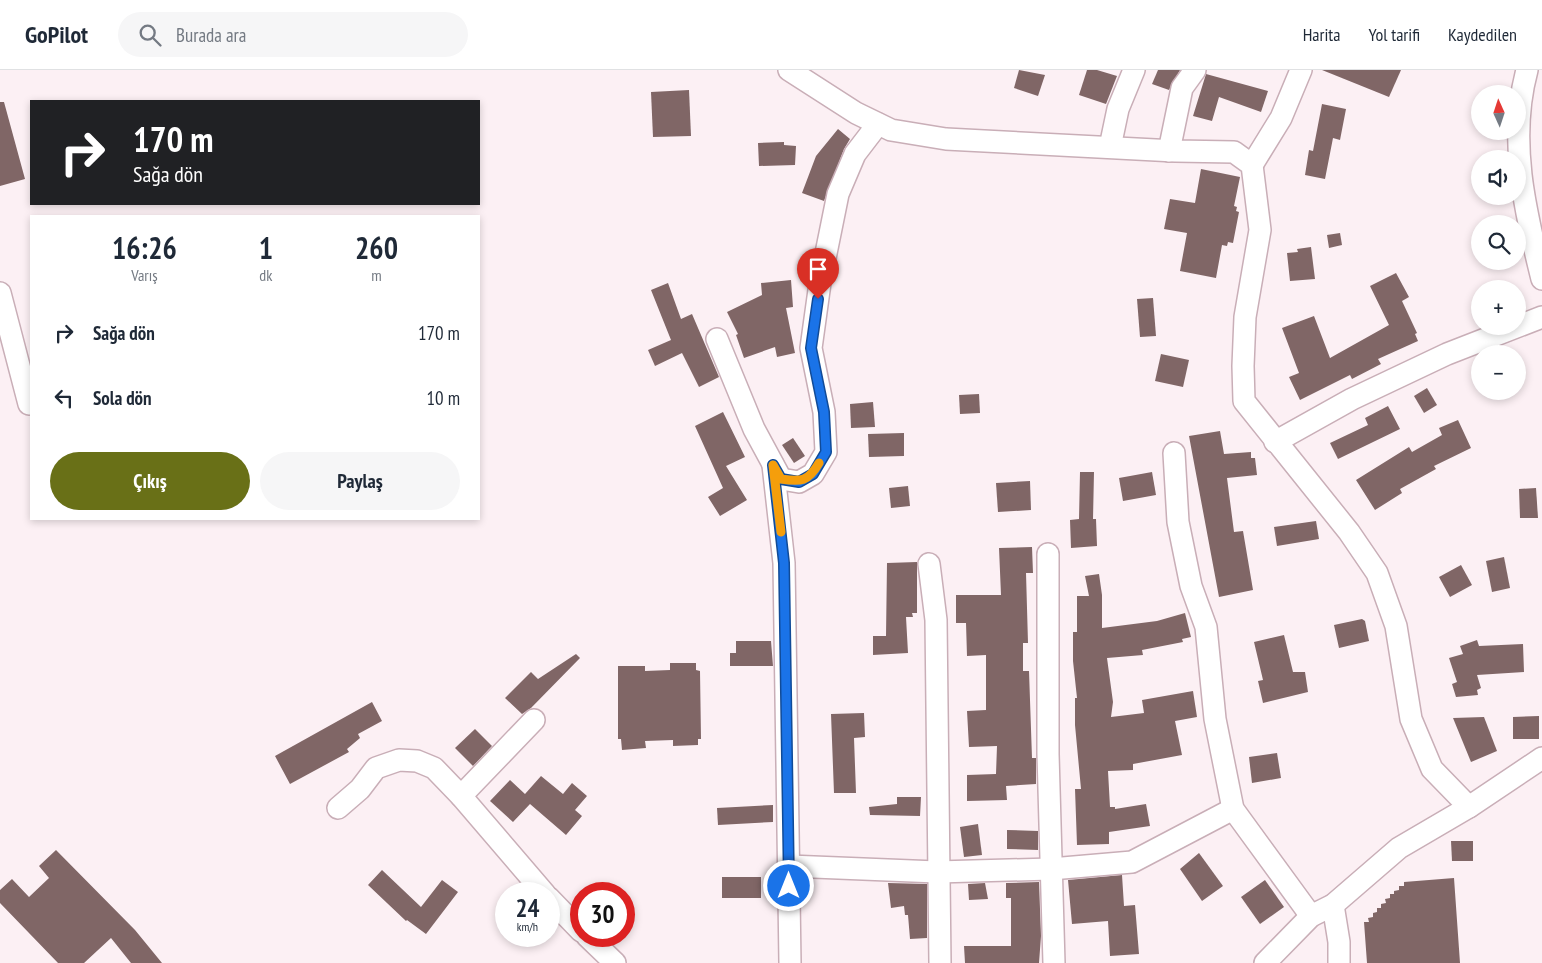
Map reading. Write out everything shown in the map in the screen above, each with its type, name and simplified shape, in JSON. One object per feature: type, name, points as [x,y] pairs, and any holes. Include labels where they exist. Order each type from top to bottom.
[{"type":"street","points":[[789,70],[856,113],[891,130],[946,139],[1169,151],[1234,152],[1252,165]]},
{"type":"street","points":[[1110,147],[1118,109],[1134,70]]},
{"type":"street","points":[[1169,151],[1182,88],[1194,70]]},
{"type":"street","points":[[1301,70],[1280,118],[1252,165],[1260,230],[1246,317],[1243,366],[1244,401],[1349,532],[1377,573],[1396,626],[1411,719],[1432,769],[1469,807]]},
{"type":"street","points":[[1527,70],[1520,95],[1518,159],[1524,208],[1542,279]]},
{"type":"street","points":[[716,339],[754,429],[781,479],[799,482],[813,474],[826,452],[824,412],[811,348],[820,283],[838,194],[855,154],[878,124]]},
{"type":"street","points":[[0,293],[29,404]]},
{"type":"street","points":[[1275,442],[1352,399],[1403,374],[1447,354],[1542,317]]},
{"type":"street","points":[[1174,453],[1178,522],[1191,586],[1206,627],[1215,719],[1233,809],[1311,916]]},
{"type":"street","points":[[773,465],[784,563],[790,963]]},
{"type":"street","points":[[1048,554],[1048,754],[1054,963]]},
{"type":"street","points":[[929,564],[936,620],[940,963]]},
{"type":"street","points":[[461,796],[534,720]]},
{"type":"street","points":[[1274,961],[1311,916],[1333,904],[1399,848],[1469,807],[1542,758]]},
{"type":"street","points":[[338,808],[360,789],[376,768],[399,760],[417,761],[434,768],[461,796],[535,882]]},
{"type":"street","points":[[789,866],[938,872],[1051,869],[1132,862],[1233,809]]},
{"type":"street","points":[[1333,904],[1339,942],[1339,963]]},
{"type":"street","points":[[560,909],[570,919]]},
{"type":"street","points":[[598,947],[615,963]]},
{"type":"building","points":[[1019,70],[1045,75],[1038,96],[1014,88]]},
{"type":"building","points":[[1087,70],[1097,70],[1117,76],[1106,104],[1079,95]]},
{"type":"building","points":[[1158,70],[1180,70],[1169,90],[1152,84]]},
{"type":"building","points":[[1322,70],[1401,70],[1389,97]]},
{"type":"building","points":[[1206,74],[1268,91],[1261,112],[1219,97],[1212,121],[1193,116]]},
{"type":"building","points":[[689,90],[691,136],[653,137],[651,92]]},
{"type":"building","points":[[0,102],[4,102],[25,179],[0,186]]},
{"type":"building","points":[[1322,104],[1346,109],[1340,140],[1333,138],[1325,179],[1305,175],[1309,150],[1313,151]]},
{"type":"building","points":[[838,129],[850,139],[844,149],[824,201],[802,193],[816,156]]},
{"type":"building","points":[[784,142],[784,145],[796,146],[795,165],[759,166],[758,143]]},
{"type":"building","points":[[1201,169],[1240,177],[1234,206],[1237,207],[1236,211],[1239,212],[1233,243],[1228,242],[1227,246],[1222,245],[1216,278],[1180,271],[1187,233],[1164,229],[1170,199],[1195,203]]},
{"type":"building","points":[[1340,233],[1342,245],[1329,248],[1327,235]]},
{"type":"building","points":[[1311,247],[1315,279],[1290,281],[1287,253],[1298,252],[1297,249]]},
{"type":"building","points":[[1396,273],[1409,297],[1402,301],[1417,333],[1415,334],[1418,341],[1378,359],[1381,364],[1352,379],[1350,375],[1300,400],[1289,377],[1299,373],[1282,328],[1314,316],[1330,358],[1389,325],[1370,286]]},
{"type":"building","points":[[791,280],[793,307],[786,308],[795,353],[777,357],[775,347],[744,358],[736,335],[738,334],[727,312],[762,295],[761,283]]},
{"type":"building","points":[[668,283],[681,319],[692,314],[719,377],[699,387],[682,353],[655,366],[648,350],[671,340],[651,290]]},
{"type":"building","points":[[1153,298],[1156,336],[1140,337],[1137,299]]},
{"type":"building","points":[[1161,354],[1189,360],[1183,387],[1155,381]]},
{"type":"building","points":[[1427,388],[1437,405],[1424,413],[1414,396]]},
{"type":"building","points":[[979,394],[980,413],[960,414],[959,395]]},
{"type":"building","points":[[873,402],[875,427],[851,428],[850,404]]},
{"type":"building","points":[[1388,406],[1400,429],[1338,459],[1330,443],[1368,425],[1365,418]]},
{"type":"building","points":[[723,412],[745,457],[726,466],[747,500],[720,516],[708,497],[723,488],[695,426]]},
{"type":"building","points":[[1458,420],[1471,448],[1434,466],[1436,469],[1400,489],[1402,493],[1375,510],[1356,480],[1409,447],[1412,452],[1442,435],[1439,428]]},
{"type":"building","points":[[1220,431],[1224,454],[1251,452],[1251,458],[1255,458],[1257,475],[1227,478],[1234,532],[1243,531],[1253,590],[1219,597],[1189,436]]},
{"type":"building","points":[[904,433],[904,456],[869,457],[868,434]]},
{"type":"building","points":[[793,438],[805,456],[794,463],[782,445]]},
{"type":"building","points":[[1080,472],[1094,472],[1093,519],[1096,519],[1097,546],[1071,548],[1070,520],[1079,519]]},
{"type":"building","points":[[1152,472],[1156,495],[1123,501],[1119,478]]},
{"type":"building","points":[[1030,481],[1031,510],[998,512],[996,483]]},
{"type":"building","points":[[908,486],[910,506],[891,508],[889,488]]},
{"type":"building","points":[[1536,488],[1538,518],[1520,518],[1519,489]]},
{"type":"building","points":[[1316,521],[1319,539],[1277,546],[1274,527]]},
{"type":"building","points":[[1032,547],[1033,573],[1026,573],[1028,643],[1023,643],[1023,671],[1029,671],[1032,758],[1036,758],[1036,784],[1006,786],[1007,800],[967,801],[967,775],[996,774],[997,746],[969,747],[967,711],[986,710],[986,655],[967,656],[966,623],[956,623],[956,595],[1001,595],[999,548]]},
{"type":"building","points":[[1504,557],[1510,588],[1492,592],[1486,561]]},
{"type":"building","points":[[917,562],[917,613],[912,613],[913,617],[906,617],[908,653],[873,655],[873,636],[886,636],[887,563]]},
{"type":"building","points":[[1461,565],[1472,585],[1450,597],[1439,577]]},
{"type":"building","points":[[1099,574],[1102,595],[1102,628],[1157,621],[1185,613],[1191,637],[1182,639],[1183,642],[1142,650],[1143,655],[1107,658],[1113,702],[1111,717],[1144,713],[1142,700],[1193,691],[1197,717],[1175,721],[1182,755],[1133,764],[1133,770],[1108,771],[1110,807],[1115,807],[1115,809],[1146,804],[1150,826],[1109,832],[1109,844],[1077,845],[1075,789],[1081,789],[1075,725],[1075,698],[1077,698],[1073,661],[1073,632],[1077,632],[1077,596],[1089,596],[1085,576]]},
{"type":"building","points":[[1362,619],[1365,621],[1369,641],[1339,648],[1334,625]]},
{"type":"building","points":[[1284,635],[1293,672],[1305,672],[1308,692],[1263,703],[1258,681],[1263,680],[1254,642]]},
{"type":"building","points":[[1477,640],[1479,646],[1523,644],[1524,672],[1477,675],[1481,688],[1477,690],[1478,695],[1456,697],[1452,684],[1457,682],[1449,658],[1463,654],[1460,646]]},
{"type":"building","points":[[736,641],[771,641],[773,666],[730,666],[730,653],[736,653]]},
{"type":"building","points":[[576,654],[580,658],[531,708],[522,714],[505,698],[531,672],[538,679]]},
{"type":"building","points":[[670,663],[696,663],[696,670],[700,671],[701,739],[698,739],[698,745],[673,746],[673,740],[645,741],[646,748],[622,750],[621,739],[618,739],[618,666],[645,666],[645,671],[670,670]]},
{"type":"building","points":[[372,702],[382,721],[358,734],[360,738],[347,749],[349,752],[290,784],[275,756]]},
{"type":"building","points":[[864,713],[865,737],[854,738],[856,793],[834,793],[831,714]]},
{"type":"building","points":[[1539,716],[1539,739],[1513,739],[1513,717]]},
{"type":"building","points":[[1484,717],[1497,751],[1471,762],[1453,718]]},
{"type":"building","points":[[475,729],[492,746],[473,766],[455,748]]},
{"type":"building","points":[[1277,753],[1281,778],[1252,783],[1249,757]]},
{"type":"building","points":[[541,776],[563,794],[572,783],[587,796],[575,810],[582,816],[566,835],[530,804],[513,822],[490,801],[510,780],[525,794]]},
{"type":"building","points":[[897,797],[921,797],[920,816],[870,815],[869,807],[897,804]]},
{"type":"building","points":[[773,805],[773,822],[718,825],[717,808]]},
{"type":"building","points":[[978,824],[982,855],[964,857],[960,827]]},
{"type":"building","points":[[1007,830],[1038,831],[1038,850],[1007,849]]},
{"type":"building","points":[[1451,841],[1473,841],[1473,861],[1452,861]]},
{"type":"building","points":[[56,850],[135,930],[162,963],[131,963],[111,938],[84,963],[58,963],[0,903],[0,890],[12,879],[29,897],[49,878],[39,866]]},
{"type":"building","points":[[1199,853],[1223,886],[1202,901],[1180,869]]},
{"type":"building","points":[[382,870],[421,907],[442,880],[458,892],[426,934],[406,921],[368,885]]},
{"type":"building","points":[[1122,875],[1124,906],[1135,905],[1139,954],[1110,956],[1108,921],[1072,924],[1068,880]]},
{"type":"building","points":[[722,877],[761,877],[761,898],[722,898]]},
{"type":"building","points":[[1454,878],[1460,963],[1367,963],[1364,922],[1369,922],[1368,918],[1373,917],[1373,913],[1377,912],[1377,908],[1381,908],[1381,904],[1386,903],[1385,899],[1390,898],[1390,894],[1394,894],[1394,891],[1399,890],[1399,886],[1404,886],[1404,882]]},
{"type":"building","points":[[1265,880],[1284,907],[1260,924],[1241,897]]},
{"type":"building","points":[[1039,882],[1041,936],[1039,963],[965,963],[964,946],[1011,946],[1011,898],[1006,898],[1006,883]]},
{"type":"building","points":[[888,883],[927,884],[927,938],[910,939],[908,915],[905,915],[904,906],[891,908]]},
{"type":"building","points":[[985,883],[988,899],[969,900],[968,884]]},
{"type":"slow traffic","points":[[781,532],[773,465],[781,479],[799,482],[813,474],[819,463]]},
{"type":"route","points":[[789,886],[784,563],[773,465],[781,479],[799,482],[813,474],[826,452],[824,412],[811,348],[818,299]]}]
